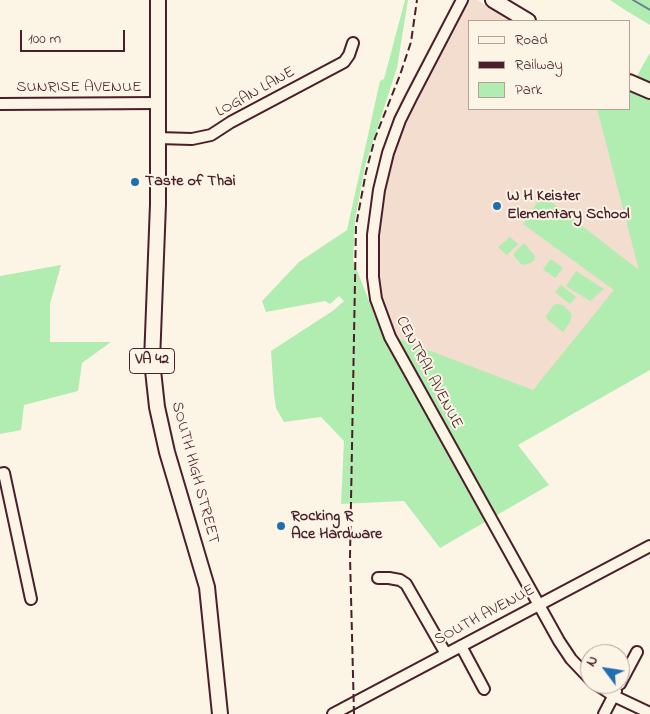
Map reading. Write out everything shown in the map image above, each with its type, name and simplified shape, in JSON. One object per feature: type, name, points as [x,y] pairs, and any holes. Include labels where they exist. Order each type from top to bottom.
[{"type":"main road","name":"SOUTH HIGH STREET","points":[[158,0],[158,204],[152,360],[157,408],[167,452],[208,587],[220,714]]},
{"type":"main road","points":[[493,0],[526,20]]},
{"type":"main road","points":[[630,82],[650,91]]},
{"type":"street","name":"CENTRAL AVENUE","points":[[462,0],[400,120],[388,153],[379,190],[374,227],[372,252],[376,299],[390,337],[559,642],[580,668]]},
{"type":"street","name":"LOGAN LANE","points":[[158,138],[192,139],[211,135],[344,62],[349,55],[353,43]]},
{"type":"street","name":"SUNRISE AVENUE","points":[[0,104],[158,103]]},
{"type":"street","points":[[0,474],[4,473],[31,599]]},
{"type":"street","name":"SOUTH AVENUE","points":[[333,714],[650,546]]},
{"type":"street","points":[[378,578],[400,580],[407,585],[446,654]]},
{"type":"street","points":[[461,646],[484,689]]},
{"type":"street","points":[[630,665],[637,652]]},
{"type":"street","points":[[611,694],[650,713]]},
{"type":"street","points":[[604,714],[614,696]]},
{"type":"shaded area","name":"W H Keister Elementary School","points":[[454,0],[477,0],[509,20],[468,20],[468,110],[597,110],[640,270],[532,391],[381,332],[367,289],[368,232],[379,162],[399,104]]},
{"type":"green space","points":[[405,0],[408,0],[397,68],[365,166],[355,220],[353,260],[381,332],[474,491],[394,337],[533,390],[614,290],[523,224],[542,195],[639,270],[597,110],[630,110],[630,89],[650,99],[650,370],[518,445],[549,485],[440,548],[404,501],[341,504],[344,441],[321,417],[284,422],[276,408],[271,351],[334,310],[344,301],[339,296],[330,304],[325,301],[266,312],[262,301],[299,262],[347,230],[380,81],[384,79]]},
{"type":"green space","points":[[610,0],[650,0],[650,25],[625,10]]},
{"type":"green space","points":[[650,53],[650,81],[636,78],[643,65]]},
{"type":"green space","points":[[510,237],[518,244],[507,255],[498,247]]},
{"type":"green space","points":[[524,243],[535,256],[534,261],[525,265],[521,264],[514,256],[514,253]]},
{"type":"green space","points":[[551,259],[563,268],[555,278],[543,269]]},
{"type":"green space","points":[[61,265],[50,304],[50,342],[111,342],[82,363],[78,391],[24,405],[21,430],[0,434],[0,276]]},
{"type":"green space","points":[[576,271],[604,289],[590,301],[566,286]]},
{"type":"green space","points":[[561,285],[576,297],[570,304],[555,292]]},
{"type":"green space","points":[[556,304],[563,305],[572,314],[570,322],[563,332],[546,316]]},
{"type":"waterway","points":[[633,0],[650,10]]},
{"type":"railway","points":[[354,714],[350,557],[356,226],[366,172],[375,138],[411,42],[417,0]]},
{"type":"place","name":"Taste of Thai","points":[[135,182]]},
{"type":"place","name":"W H Keister Elementary School","points":[[497,206]]},
{"type":"place","name":"Rocking R Ace Hardware","points":[[281,526]]}]
